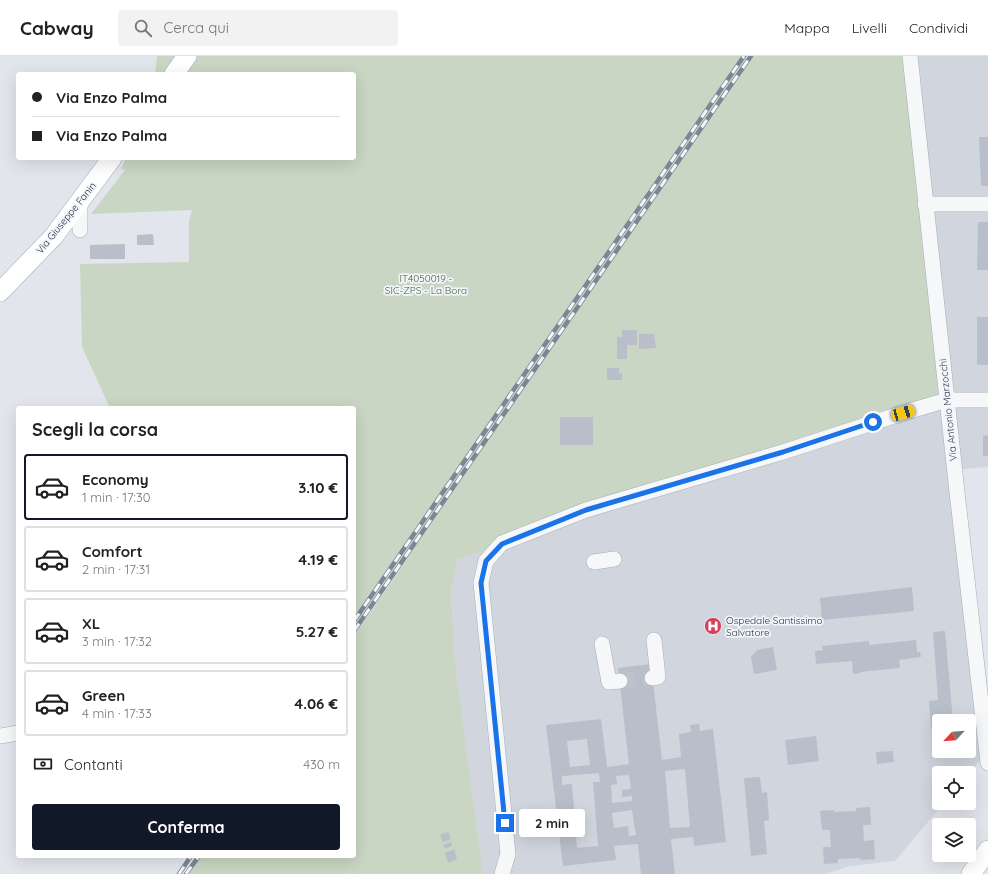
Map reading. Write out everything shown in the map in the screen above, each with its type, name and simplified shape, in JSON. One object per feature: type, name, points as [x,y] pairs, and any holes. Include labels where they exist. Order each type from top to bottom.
[{"type":"main road","points":[[175,72],[187,56]]},
{"type":"main road","name":"Via Giuseppe Fanin","points":[[0,292],[54,236],[111,160]]},
{"type":"main road","points":[[972,874],[988,850]]},
{"type":"main road","points":[[984,874],[988,869]]},
{"type":"street","name":"Via Antonio Marzocchi","points":[[910,56],[925,204],[988,763]]},
{"type":"street","points":[[80,203],[80,230]]},
{"type":"street","points":[[925,204],[988,204]]},
{"type":"street","points":[[502,874],[508,854],[481,583],[486,561],[502,544],[586,510],[783,452],[903,413],[947,400],[988,400]]},
{"type":"street","points":[[594,562],[614,559]]},
{"type":"street","points":[[652,678],[658,677],[654,640]]},
{"type":"street","points":[[602,644],[609,682],[620,681]]},
{"type":"street","points":[[0,736],[16,733]]},
{"type":"shaded area","name":"Ospedale Santissimo Salvatore","points":[[905,56],[988,56],[988,467],[951,470],[984,756],[976,766],[932,766],[932,810],[938,810],[895,861],[849,866],[826,874],[483,874],[455,661],[451,592],[457,559],[502,543]]},
{"type":"green space","name":"IT4050019 - SIC-ZPS - La Bora","points":[[157,56],[905,56],[940,387],[939,404],[457,559],[451,592],[455,661],[483,874],[189,874],[200,858],[356,858],[356,633],[412,552],[356,629],[356,406],[109,406],[82,347],[80,264],[189,262],[189,221],[192,210],[91,214],[125,170],[121,169],[125,160],[356,160],[356,72],[155,72]]},
{"type":"building","points":[[979,137],[988,137],[988,186],[981,186]]},
{"type":"building","points":[[978,222],[988,222],[988,270],[977,270]]},
{"type":"building","points":[[153,234],[154,245],[137,245],[137,235]]},
{"type":"building","points":[[125,244],[125,259],[90,259],[90,245]]},
{"type":"building","points":[[977,317],[988,317],[988,365],[977,365]]},
{"type":"building","points":[[622,330],[637,330],[637,345],[627,345],[627,359],[617,359],[617,337],[622,337]]},
{"type":"building","points":[[639,334],[654,334],[656,348],[639,349]]},
{"type":"building","points":[[607,368],[619,368],[619,373],[622,373],[622,380],[607,380]]},
{"type":"building","points":[[560,417],[593,417],[593,445],[560,445]]},
{"type":"building","points":[[988,435],[988,456],[983,456],[983,436]]},
{"type":"building","points":[[912,587],[914,611],[822,620],[820,598]]},
{"type":"building","points":[[945,631],[952,714],[932,714],[931,729],[929,701],[938,700],[933,632]]},
{"type":"building","points":[[916,640],[917,652],[920,652],[921,657],[899,660],[900,668],[853,674],[852,661],[816,664],[815,651],[823,650],[822,646],[869,641],[869,645]]},
{"type":"building","points":[[773,647],[777,670],[754,674],[751,657],[757,650]]},
{"type":"building","points":[[651,664],[662,760],[681,757],[679,734],[691,732],[690,725],[699,724],[700,731],[713,729],[726,842],[694,846],[693,837],[671,839],[675,874],[641,874],[638,844],[614,846],[616,860],[563,866],[546,725],[601,719],[607,767],[629,764],[618,668]],"holes":[[[587,739],[590,765],[570,767],[567,741]],[[685,769],[690,827],[670,828],[665,771]],[[599,773],[600,782],[593,782],[598,846],[577,848],[572,784],[562,785],[562,776]],[[629,775],[631,789],[622,790],[622,797],[632,796],[632,801],[612,803],[611,785],[617,784],[616,776]],[[632,810],[636,835],[629,836],[628,826],[614,828],[612,813]]]},
{"type":"building","points":[[816,736],[819,761],[788,765],[785,740]]},
{"type":"building","points":[[893,751],[894,762],[877,764],[876,752]]},
{"type":"building","points":[[760,777],[762,793],[767,792],[769,820],[764,821],[767,854],[751,856],[744,778]]},
{"type":"building","points":[[870,807],[871,825],[863,825],[864,841],[874,840],[875,859],[838,859],[838,863],[824,864],[823,847],[831,847],[830,830],[822,830],[820,811],[856,811],[856,808]]},
{"type":"building","points":[[448,832],[451,839],[443,842],[440,835]]},
{"type":"building","points":[[451,842],[452,846],[445,849],[443,845]]},
{"type":"building","points":[[454,849],[457,859],[448,863],[445,853]]},
{"type":"tunnel","points":[[620,681],[652,678]]},
{"type":"railway","points":[[356,618],[744,56]]},
{"type":"railway","points":[[356,628],[751,56]]},
{"type":"railway","points":[[179,874],[190,858]]},
{"type":"railway","points":[[186,874],[198,858]]},
{"type":"place","name":"Ospedale Santissimo Salvatore","points":[[713,626]]},
{"type":"route","points":[[505,823],[481,583],[486,561],[502,544],[586,510],[783,452],[873,422]]}]
